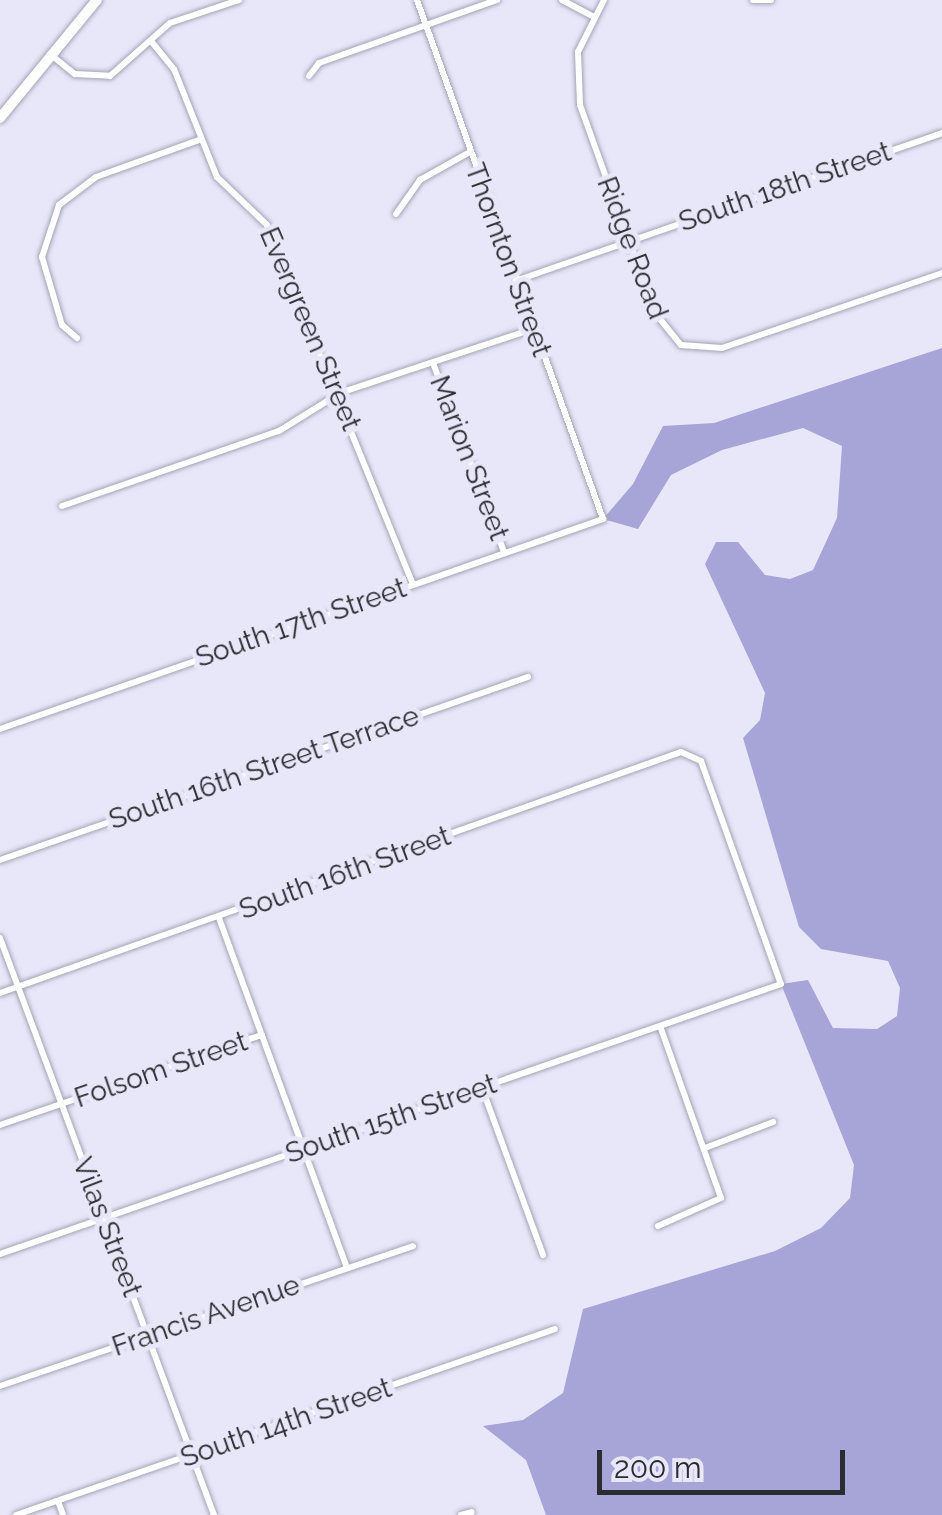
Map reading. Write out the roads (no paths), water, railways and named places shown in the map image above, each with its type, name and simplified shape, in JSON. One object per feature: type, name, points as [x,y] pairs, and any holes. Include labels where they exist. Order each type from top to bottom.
[{"type":"main road","points":[[0,118],[97,0]]},
{"type":"street","points":[[50,53],[75,74],[110,76],[170,23],[239,0]]},
{"type":"street","name":"Thornton Street","points":[[417,0],[515,282],[604,520]]},
{"type":"street","points":[[310,76],[319,63],[496,0]]},
{"type":"street","points":[[562,0],[592,16]]},
{"type":"street","name":"Ridge Road","points":[[604,0],[592,16],[578,52],[576,87],[628,241],[664,332],[701,351],[942,272]]},
{"type":"street","points":[[753,0],[771,0]]},
{"type":"street","name":"Evergreen Street","points":[[151,41],[174,69],[199,140],[218,177],[267,225],[340,394],[413,584]]},
{"type":"street","name":"South 18th Street","points":[[515,282],[942,133]]},
{"type":"street","points":[[77,338],[62,325],[42,257],[59,206],[96,177],[199,140]]},
{"type":"street","points":[[396,214],[420,180],[470,152]]},
{"type":"street","points":[[62,506],[280,431],[340,394],[532,329]]},
{"type":"street","name":"Marion Street","points":[[433,363],[504,552]]},
{"type":"street","name":"South 17th Street","points":[[0,729],[604,520]]},
{"type":"street","name":"South 16th Street Terrace","points":[[0,860],[528,677]]},
{"type":"street","name":"South 16th Street","points":[[0,992],[688,753],[701,762],[782,984]]},
{"type":"street","points":[[219,918],[347,1268]]},
{"type":"street","name":"Vilas Street","points":[[0,938],[214,1515]]},
{"type":"street","name":"South 15th Street","points":[[0,1254],[782,984]]},
{"type":"street","points":[[658,1226],[722,1198],[660,1026]]},
{"type":"street","name":"Folsom Street","points":[[0,1125],[262,1035]]},
{"type":"street","points":[[482,1088],[543,1255]]},
{"type":"street","points":[[705,1148],[773,1122]]},
{"type":"street","name":"Francis Avenue","points":[[0,1386],[412,1246]]},
{"type":"street","name":"South 14th Street","points":[[16,1515],[555,1329]]},
{"type":"street","points":[[58,1501],[63,1515]]},
{"type":"street","points":[[461,1515],[472,1512]]}]
